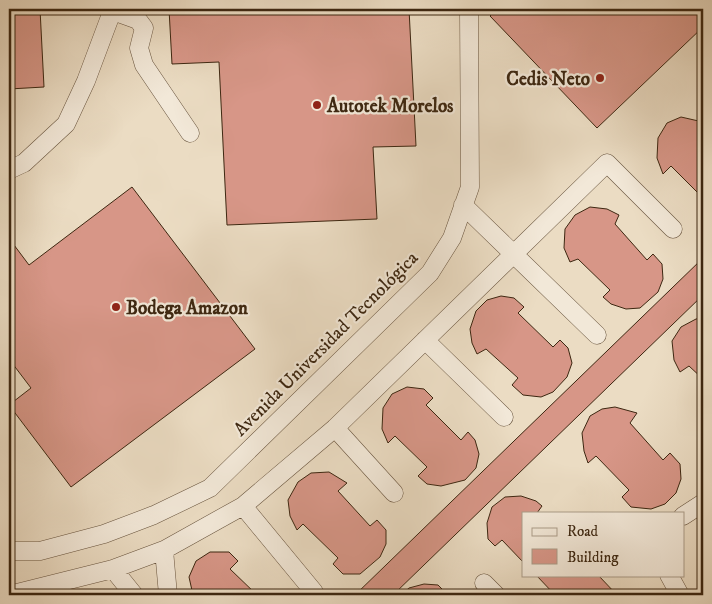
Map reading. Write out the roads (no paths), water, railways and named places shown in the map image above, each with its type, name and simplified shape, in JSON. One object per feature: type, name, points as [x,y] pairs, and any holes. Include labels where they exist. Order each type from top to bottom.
[{"type":"street","name":"Avenida Universidad Tecnológica","points":[[9,551],[40,551],[104,534],[154,515],[210,488],[430,273],[452,238],[470,187],[469,9]]},
{"type":"street","points":[[9,170],[24,163],[66,124],[86,81],[113,10],[138,20],[144,28],[139,48],[144,65],[190,133]]},
{"type":"street","points":[[9,595],[113,569],[164,550],[243,506],[335,428],[607,163],[673,229]]},
{"type":"street","points":[[463,205],[597,335]]},
{"type":"street","points":[[425,340],[504,417]]},
{"type":"street","points":[[335,428],[394,492]]},
{"type":"street","points":[[684,515],[703,503]]},
{"type":"street","points":[[243,506],[314,592]]},
{"type":"street","points":[[164,550],[168,595]]},
{"type":"street","points":[[113,569],[134,595]]},
{"type":"street","points":[[670,576],[680,595]]},
{"type":"place","name":"Cedis Neto","points":[[600,78]]},
{"type":"place","name":"Autotek Morelos","points":[[317,105]]},
{"type":"place","name":"Bodega Amazon","points":[[116,307]]}]
